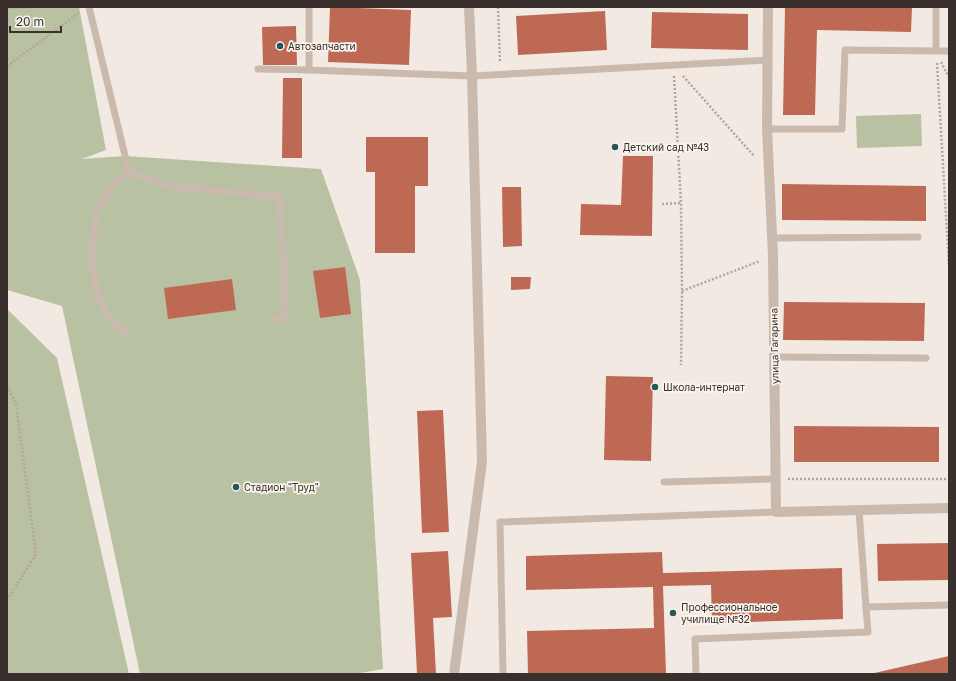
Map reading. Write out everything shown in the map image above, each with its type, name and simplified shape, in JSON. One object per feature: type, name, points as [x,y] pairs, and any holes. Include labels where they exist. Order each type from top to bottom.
[{"type":"street","points":[[454,674],[482,462],[469,7]]},
{"type":"street","name":"улица Гагарина","points":[[768,7],[767,129],[773,256],[776,512]]},
{"type":"street","points":[[776,512],[949,508]]},
{"type":"lane","points":[[90,7],[129,172]]},
{"type":"lane","points":[[309,7],[309,70]]},
{"type":"lane","points":[[936,7],[936,50]]},
{"type":"lane","points":[[767,129],[842,129],[845,50],[949,50]]},
{"type":"lane","points":[[258,69],[472,76],[767,60]]},
{"type":"lane","points":[[129,172],[168,186],[280,197],[286,318],[270,320]]},
{"type":"lane","points":[[129,172],[112,185],[96,215],[91,257],[98,297],[112,322],[129,336]]},
{"type":"lane","points":[[772,238],[918,238]]},
{"type":"lane","points":[[774,356],[926,358]]},
{"type":"lane","points":[[664,482],[775,479]]},
{"type":"lane","points":[[696,674],[696,638],[868,632],[859,510]]},
{"type":"lane","points":[[503,674],[500,522],[776,512]]},
{"type":"lane","points":[[866,607],[949,605]]},
{"type":"path","points":[[7,8],[38,7]]},
{"type":"path","points":[[498,7],[501,74]]},
{"type":"path","points":[[7,66],[80,12]]},
{"type":"path","points":[[936,50],[948,218],[949,267]]},
{"type":"path","points":[[673,65],[769,173]]},
{"type":"path","points":[[673,65],[681,203],[681,365]]},
{"type":"path","points":[[662,204],[681,203]]},
{"type":"path","points":[[682,291],[773,256]]},
{"type":"path","points":[[7,386],[16,404],[36,554],[10,596],[7,596]]},
{"type":"path","points":[[775,479],[949,479]]},
{"type":"green space","name":"Стадион \"Труд\"","points":[[7,7],[79,7],[106,150],[82,159],[125,156],[321,169],[360,280],[383,669],[354,674],[140,674],[62,306],[7,290]]},
{"type":"green space","points":[[921,114],[922,146],[857,148],[856,116]]},
{"type":"green space","points":[[7,309],[57,358],[129,674],[7,674]]},
{"type":"building","points":[[330,7],[411,10],[409,65],[328,62]]},
{"type":"building","points":[[785,7],[912,7],[911,32],[817,30],[815,115],[783,115]]},
{"type":"building","points":[[605,11],[607,50],[518,55],[516,16]]},
{"type":"building","points":[[652,12],[748,14],[748,50],[651,48]]},
{"type":"building","name":"Автозапчасти","points":[[296,26],[297,65],[263,65],[262,27]]},
{"type":"building","points":[[283,78],[302,78],[302,158],[282,158]]},
{"type":"building","points":[[366,137],[428,137],[428,186],[415,186],[415,253],[375,253],[375,172],[366,172]]},
{"type":"building","points":[[623,156],[653,156],[652,236],[580,235],[581,204],[621,205]]},
{"type":"building","points":[[782,184],[926,186],[926,221],[782,220]]},
{"type":"building","points":[[502,187],[521,187],[522,246],[503,247]]},
{"type":"building","points":[[345,267],[351,314],[320,318],[313,271]]},
{"type":"building","points":[[511,277],[531,277],[530,289],[511,290]]},
{"type":"building","points":[[232,279],[236,310],[168,319],[164,288]]},
{"type":"building","points":[[784,302],[925,303],[924,341],[783,340]]},
{"type":"building","points":[[606,376],[653,377],[651,461],[604,460]]},
{"type":"building","points":[[443,410],[449,532],[422,533],[417,411]]},
{"type":"building","points":[[794,426],[939,427],[939,462],[794,462]]},
{"type":"building","points":[[949,543],[949,580],[878,581],[877,544]]},
{"type":"building","points":[[448,551],[452,617],[433,618],[436,674],[417,674],[411,553]]},
{"type":"building","points":[[662,552],[663,573],[842,568],[843,619],[712,623],[711,585],[663,586],[666,674],[528,674],[527,631],[654,628],[653,587],[526,590],[526,556]]},
{"type":"building","points":[[949,656],[949,673],[870,674]]},
{"type":"place","name":"Автозапчасти","points":[[280,46]]},
{"type":"place","name":"Детский сад №43","points":[[615,147]]},
{"type":"place","name":"Школа-интернат","points":[[655,387]]},
{"type":"place","name":"Стадион \"Труд\"","points":[[236,487]]},
{"type":"place","name":"Профессиональное училище №32","points":[[673,613]]}]
